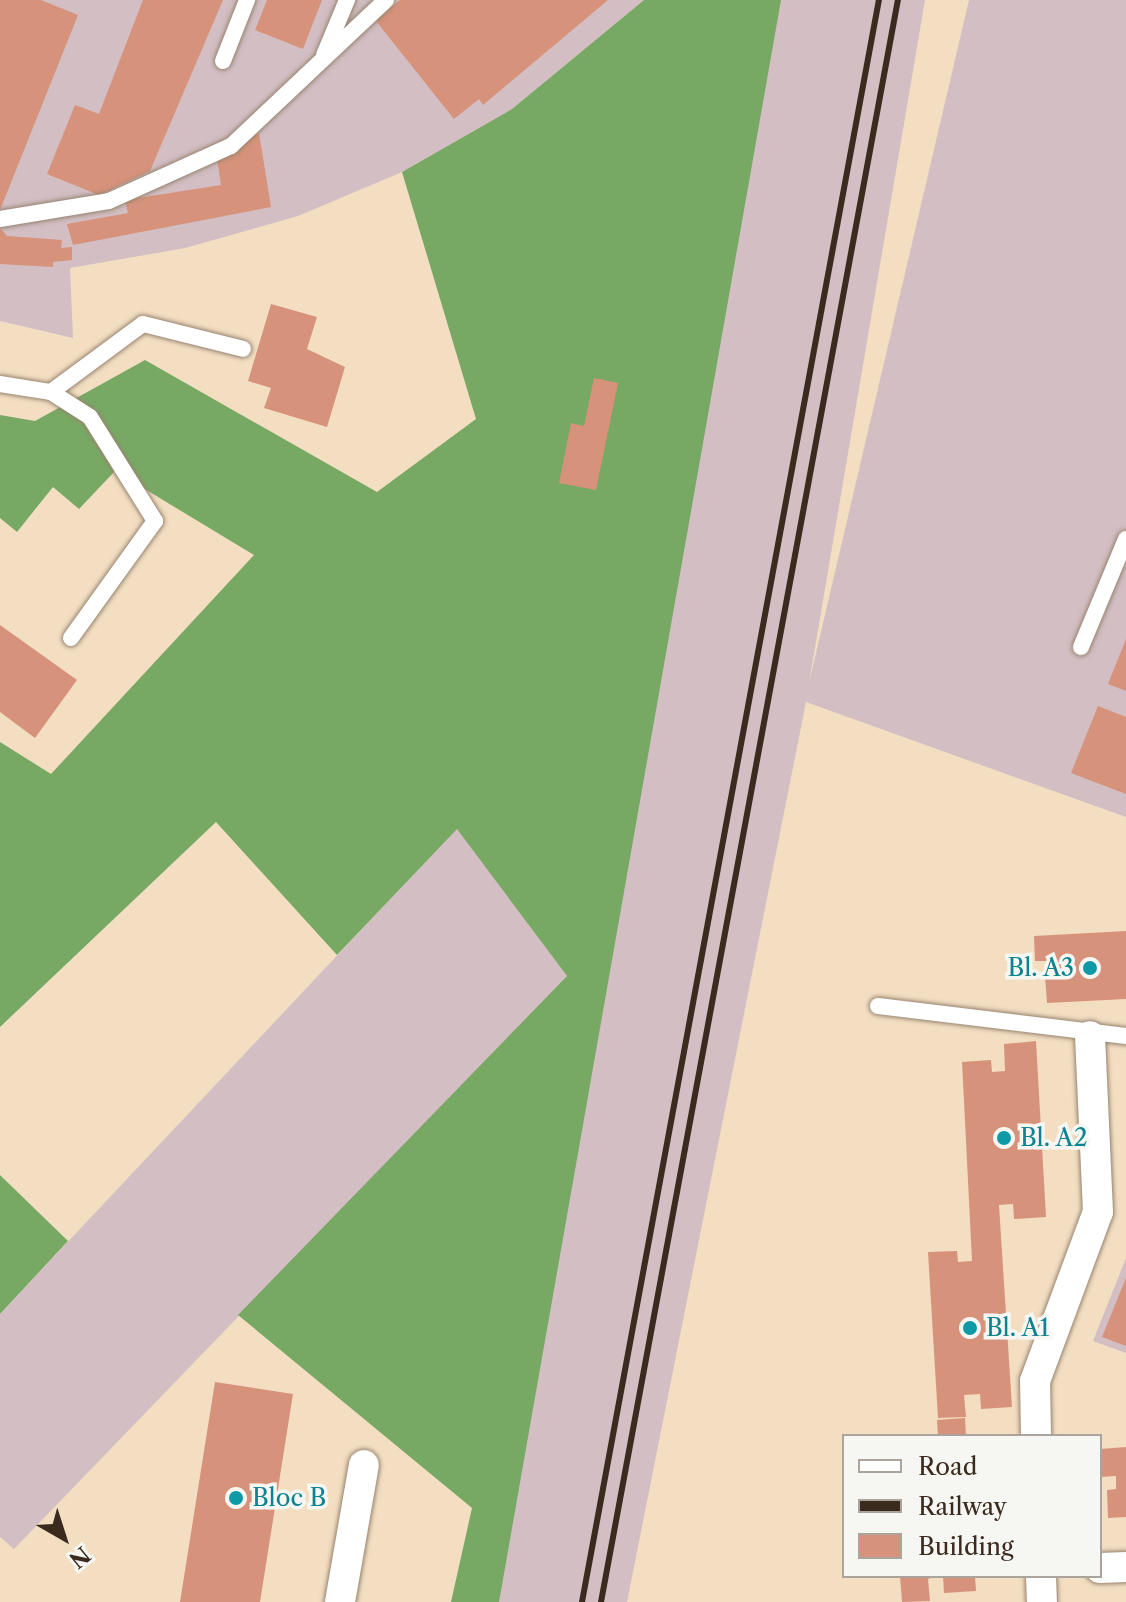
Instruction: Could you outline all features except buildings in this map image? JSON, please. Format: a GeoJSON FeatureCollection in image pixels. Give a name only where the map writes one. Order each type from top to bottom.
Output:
{"type":"FeatureCollection","features":[{"type":"Feature","properties":{"kind":"street"},"geometry":{"type":"LineString","coordinates":[[1036,1434],[1035,1381],[1098,1212],[1090,1036]]}},
{"type":"Feature","properties":{"kind":"street"},"geometry":{"type":"LineString","coordinates":[[340,1602],[364,1465]]}},
{"type":"Feature","properties":{"kind":"street"},"geometry":{"type":"LineString","coordinates":[[1102,1568],[1126,1567]]}},
{"type":"Feature","properties":{"kind":"street"},"geometry":{"type":"LineString","coordinates":[[1041,1578],[1042,1602]]}},
{"type":"Feature","properties":{"kind":"lane"},"geometry":{"type":"LineString","coordinates":[[223,61],[247,0]]}},
{"type":"Feature","properties":{"kind":"lane"},"geometry":{"type":"LineString","coordinates":[[322,60],[347,0]]}},
{"type":"Feature","properties":{"kind":"lane"},"geometry":{"type":"LineString","coordinates":[[0,219],[109,201],[231,146],[386,0]]}},
{"type":"Feature","properties":{"kind":"lane"},"geometry":{"type":"LineString","coordinates":[[51,392],[143,324],[243,349]]}},
{"type":"Feature","properties":{"kind":"lane"},"geometry":{"type":"LineString","coordinates":[[0,384],[51,392],[90,417],[155,521],[71,638]]}},
{"type":"Feature","properties":{"kind":"lane"},"geometry":{"type":"LineString","coordinates":[[1081,647],[1126,539]]}},
{"type":"Feature","properties":{"kind":"lane"},"geometry":{"type":"LineString","coordinates":[[878,1006],[1090,1036],[1126,1036]]}},
{"type":"Feature","properties":{"kind":"shaded area"},"geometry":{"type":"Polygon","coordinates":[[[0,0],[644,0],[512,109],[402,172],[298,216],[185,248],[70,268],[73,338],[0,321],[0,0]]]}},
{"type":"Feature","properties":{"kind":"shaded area"},"geometry":{"type":"Polygon","coordinates":[[[780,0],[925,0],[809,683],[969,0],[1126,0],[1126,817],[806,702],[627,1602],[498,1602],[780,0]]]}},
{"type":"Feature","properties":{"kind":"shaded area"},"geometry":{"type":"Polygon","coordinates":[[[457,828],[567,976],[14,1549],[0,1537],[0,1314],[457,828]]]}},
{"type":"Feature","properties":{"kind":"shaded area"},"geometry":{"type":"Polygon","coordinates":[[[1126,1258],[1126,1353],[1093,1341],[1126,1258]]]}},
{"type":"Feature","properties":{"kind":"green space"},"geometry":{"type":"Polygon","coordinates":[[[644,0],[781,0],[499,1602],[451,1602],[472,1508],[238,1315],[567,976],[457,829],[337,955],[216,822],[0,1027],[0,742],[51,774],[254,555],[115,471],[79,509],[53,487],[17,532],[0,518],[0,415],[35,421],[145,360],[377,492],[476,419],[402,172],[512,109],[644,0]]]}},
{"type":"Feature","properties":{"kind":"green space"},"geometry":{"type":"Polygon","coordinates":[[[0,1175],[68,1241],[0,1314],[0,1175]]]}},
{"type":"Feature","properties":{"kind":"railway"},"geometry":{"type":"LineString","coordinates":[[582,1602],[879,0]]}},
{"type":"Feature","properties":{"kind":"railway"},"geometry":{"type":"LineString","coordinates":[[601,1602],[898,0]]}},
{"type":"Feature","properties":{"kind":"place","name":"Bl. A3"},"geometry":{"type":"Point","coordinates":[1090,968]}},
{"type":"Feature","properties":{"kind":"place","name":"Bl. A2"},"geometry":{"type":"Point","coordinates":[1004,1138]}},
{"type":"Feature","properties":{"kind":"place","name":"Bl. A1"},"geometry":{"type":"Point","coordinates":[970,1328]}},
{"type":"Feature","properties":{"kind":"place","name":"Bloc B"},"geometry":{"type":"Point","coordinates":[236,1498]}}]}
